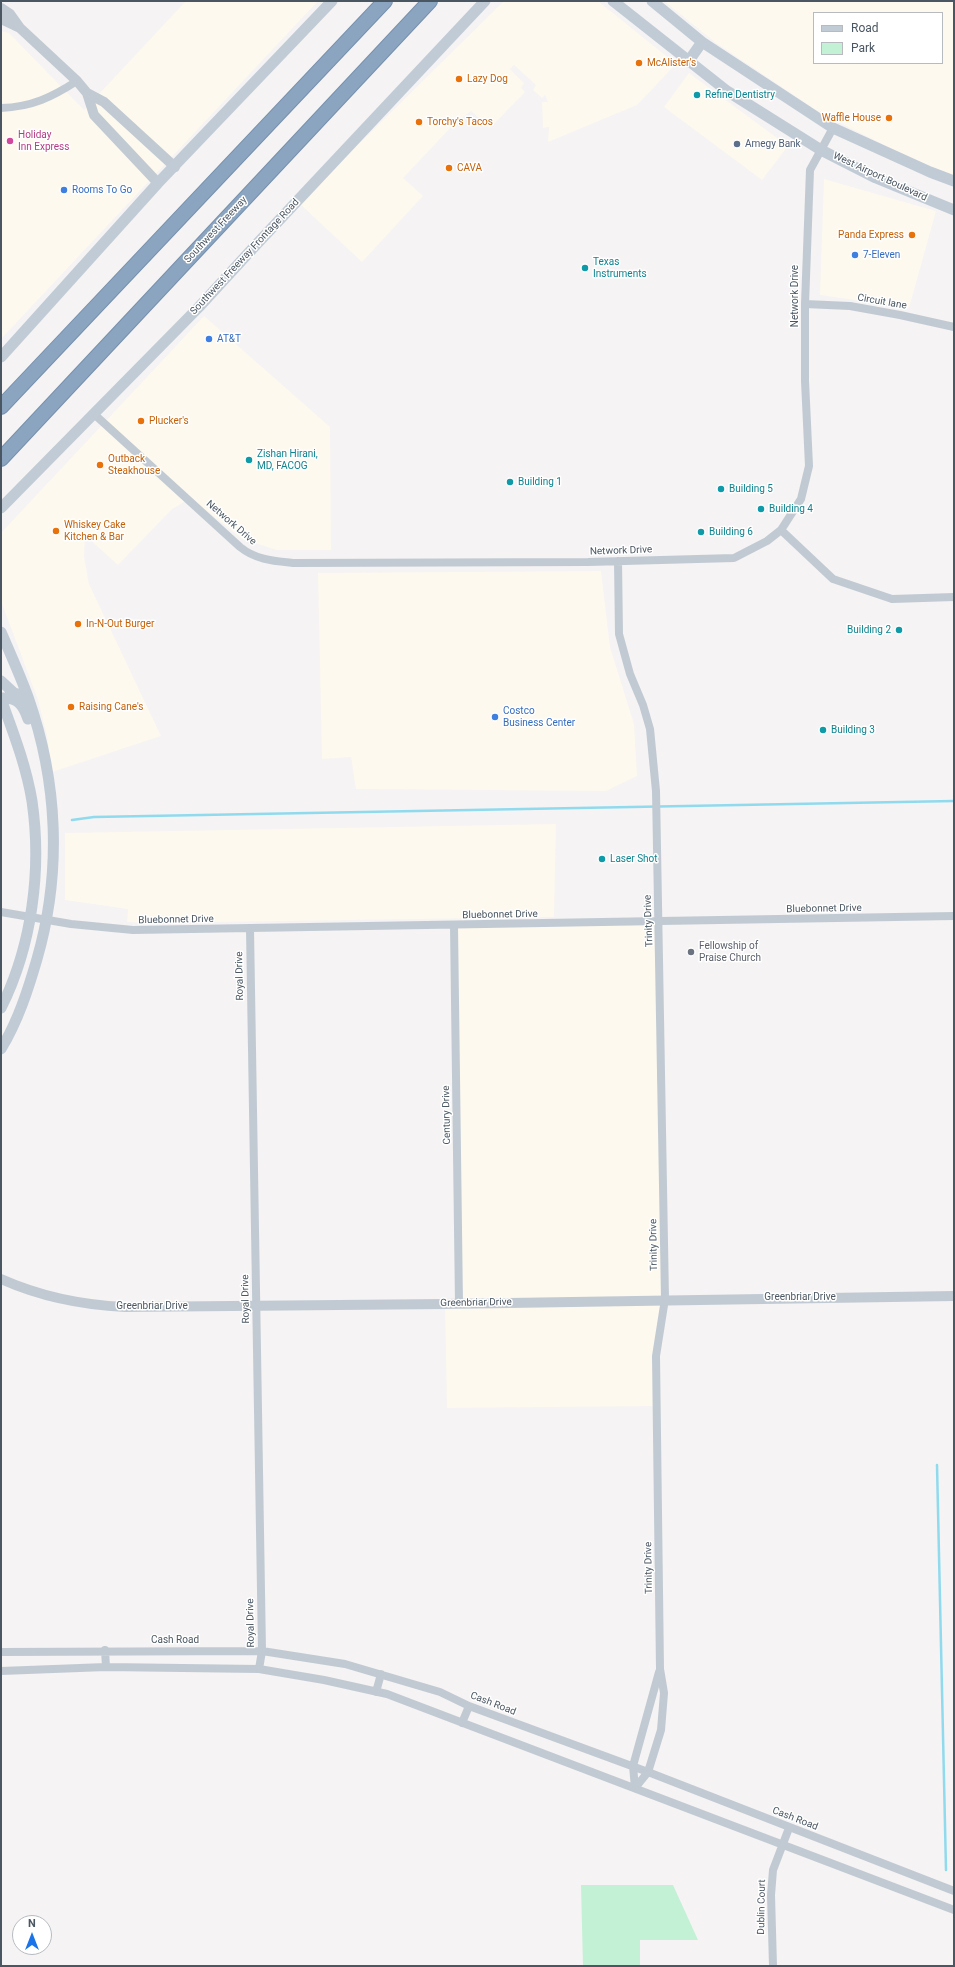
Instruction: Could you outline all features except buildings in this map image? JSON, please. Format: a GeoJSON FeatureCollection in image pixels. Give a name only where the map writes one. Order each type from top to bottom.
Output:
{"type":"FeatureCollection","features":[{"type":"Feature","properties":{"kind":"highway"},"geometry":{"type":"LineString","coordinates":[[1,407],[385,1]]}},
{"type":"Feature","properties":{"kind":"highway","name":"Southwest Freeway"},"geometry":{"type":"LineString","coordinates":[[1,459],[430,1]]}},
{"type":"Feature","properties":{"kind":"main road"},"geometry":{"type":"LineString","coordinates":[[1,357],[158,183],[175,167],[332,1]]}},
{"type":"Feature","properties":{"kind":"main road","name":"Southwest Freeway Frontage Road"},"geometry":{"type":"LineString","coordinates":[[2,507],[200,307],[254,247],[485,1]]}},
{"type":"Feature","properties":{"kind":"main road","name":"West Airport Boulevard"},"geometry":{"type":"LineString","coordinates":[[613,1],[688,62],[727,91],[821,150],[876,178],[954,210]]}},
{"type":"Feature","properties":{"kind":"main road"},"geometry":{"type":"LineString","coordinates":[[652,1],[702,42],[833,128],[930,172],[954,181]]}},
{"type":"Feature","properties":{"kind":"main road"},"geometry":{"type":"LineString","coordinates":[[688,62],[702,42]]}},
{"type":"Feature","properties":{"kind":"main road"},"geometry":{"type":"LineString","coordinates":[[1,632],[28,696],[40,735],[52,797],[54,823],[52,887],[47,920],[30,984],[1,1049]]}},
{"type":"Feature","properties":{"kind":"main road"},"geometry":{"type":"LineString","coordinates":[[1,681],[14,693],[28,696]]}},
{"type":"Feature","properties":{"kind":"main road"},"geometry":{"type":"LineString","coordinates":[[1,1008],[7,997],[21,955],[30,917],[35,882],[36,850],[32,799],[20,750],[1,698],[10,698],[22,704],[32,730],[40,735]]}},
{"type":"Feature","properties":{"kind":"main road"},"geometry":{"type":"LineString","coordinates":[[7,997],[22,1004]]}},
{"type":"Feature","properties":{"kind":"street"},"geometry":{"type":"LineString","coordinates":[[1,8],[10,14],[20,28],[77,81],[87,93],[94,115],[158,183]]}},
{"type":"Feature","properties":{"kind":"street"},"geometry":{"type":"LineString","coordinates":[[1,19],[20,28]]}},
{"type":"Feature","properties":{"kind":"street"},"geometry":{"type":"LineString","coordinates":[[1,108],[36,104],[77,81]]}},
{"type":"Feature","properties":{"kind":"street"},"geometry":{"type":"LineString","coordinates":[[87,93],[104,102],[175,167]]}},
{"type":"Feature","properties":{"kind":"street","name":"Network Drive"},"geometry":{"type":"LineString","coordinates":[[94,414],[244,550],[270,561],[306,563],[580,562],[734,558],[767,541],[781,530],[801,500],[809,466],[805,381],[805,304],[810,170],[833,128]]}},
{"type":"Feature","properties":{"kind":"street","name":"Circuit lane"},"geometry":{"type":"LineString","coordinates":[[805,304],[850,306],[954,327]]}},
{"type":"Feature","properties":{"kind":"street"},"geometry":{"type":"LineString","coordinates":[[781,530],[833,579],[892,599],[954,597]]}},
{"type":"Feature","properties":{"kind":"street","name":"Trinity Drive"},"geometry":{"type":"LineString","coordinates":[[618,561],[619,634],[630,674],[643,705],[650,729],[656,791],[665,1299],[656,1356],[660,1669],[664,1692],[664,1710],[661,1730],[648,1772],[635,1788]]}},
{"type":"Feature","properties":{"kind":"street","name":"Bluebonnet Drive"},"geometry":{"type":"LineString","coordinates":[[1,912],[96,928],[133,930],[454,926],[954,916]]}},
{"type":"Feature","properties":{"kind":"street","name":"Century Drive"},"geometry":{"type":"LineString","coordinates":[[454,926],[459,1304]]}},
{"type":"Feature","properties":{"kind":"street","name":"Royal Drive"},"geometry":{"type":"LineString","coordinates":[[250,929],[262,1650],[259,1669]]}},
{"type":"Feature","properties":{"kind":"street","name":"Greenbriar Drive"},"geometry":{"type":"LineString","coordinates":[[1,1279],[29,1290],[56,1297],[104,1306],[459,1304],[665,1299],[954,1296]]}},
{"type":"Feature","properties":{"kind":"street"},"geometry":{"type":"LineString","coordinates":[[105,1650],[106,1667]]}},
{"type":"Feature","properties":{"kind":"street","name":"Cash Road"},"geometry":{"type":"LineString","coordinates":[[1,1652],[105,1650],[262,1650],[345,1664],[440,1692],[469,1706],[633,1766],[954,1891]]}},
{"type":"Feature","properties":{"kind":"street"},"geometry":{"type":"LineString","coordinates":[[1,1671],[106,1667],[259,1669],[324,1680],[376,1692],[412,1702],[462,1723],[782,1845],[953,1907]]}},
{"type":"Feature","properties":{"kind":"street","name":"Trinity Drive"},"geometry":{"type":"LineString","coordinates":[[635,1788],[633,1766],[660,1669]]}},
{"type":"Feature","properties":{"kind":"street"},"geometry":{"type":"LineString","coordinates":[[376,1692],[381,1674]]}},
{"type":"Feature","properties":{"kind":"street"},"geometry":{"type":"LineString","coordinates":[[462,1723],[469,1706]]}},
{"type":"Feature","properties":{"kind":"street","name":"Dublin Court"},"geometry":{"type":"LineString","coordinates":[[772,1966],[773,1870],[789,1828]]}},
{"type":"Feature","properties":{"kind":"shaded area"},"geometry":{"type":"Polygon","coordinates":[[[186,1],[318,1],[1,339],[1,31],[9,33],[84,110],[186,1]]]}},
{"type":"Feature","properties":{"kind":"shaded area"},"geometry":{"type":"Polygon","coordinates":[[[504,1],[598,1],[676,64],[637,105],[548,142],[549,127],[543,128],[542,102],[548,102],[545,95],[542,98],[533,90],[536,85],[514,65],[510,69],[524,83],[521,88],[525,92],[490,128],[471,111],[454,124],[403,178],[423,196],[362,262],[299,203],[504,1]]]}},
{"type":"Feature","properties":{"kind":"shaded area"},"geometry":{"type":"Polygon","coordinates":[[[664,1],[954,1],[954,176],[920,163],[822,114],[716,43],[664,1]]]}},
{"type":"Feature","properties":{"kind":"shaded area"},"geometry":{"type":"Polygon","coordinates":[[[689,73],[788,146],[762,180],[664,107],[689,73]]]}},
{"type":"Feature","properties":{"kind":"shaded area"},"geometry":{"type":"Polygon","coordinates":[[[824,179],[936,211],[909,308],[820,295],[824,179]]]}},
{"type":"Feature","properties":{"kind":"shaded area"},"geometry":{"type":"Polygon","coordinates":[[[204,316],[330,427],[331,550],[277,550],[242,539],[191,498],[172,509],[118,565],[85,535],[84,557],[89,584],[161,736],[52,772],[47,736],[38,700],[1,601],[1,533],[204,316]]]}},
{"type":"Feature","properties":{"kind":"shaded area"},"geometry":{"type":"Polygon","coordinates":[[[601,571],[610,647],[634,724],[637,776],[606,791],[356,789],[351,757],[322,759],[318,573],[601,571]]]}},
{"type":"Feature","properties":{"kind":"shaded area"},"geometry":{"type":"Polygon","coordinates":[[[556,824],[554,917],[147,923],[127,922],[128,909],[65,900],[65,833],[556,824]]]}},
{"type":"Feature","properties":{"kind":"shaded area"},"geometry":{"type":"Polygon","coordinates":[[[659,922],[665,1299],[658,1340],[657,1406],[447,1408],[445,1304],[459,1304],[454,925],[659,922]]]}},
{"type":"Feature","properties":{"kind":"green space"},"geometry":{"type":"Polygon","coordinates":[[[581,1885],[673,1885],[698,1940],[640,1940],[640,1966],[583,1966],[581,1885]]]}},
{"type":"Feature","properties":{"kind":"waterway"},"geometry":{"type":"LineString","coordinates":[[72,820],[94,817],[954,801]]}},
{"type":"Feature","properties":{"kind":"waterway"},"geometry":{"type":"LineString","coordinates":[[937,1465],[946,1870]]}},
{"type":"Feature","properties":{"kind":"place","name":"McAlister's"},"geometry":{"type":"Point","coordinates":[639,63]}},
{"type":"Feature","properties":{"kind":"place","name":"Lazy Dog"},"geometry":{"type":"Point","coordinates":[459,79]}},
{"type":"Feature","properties":{"kind":"place","name":"Refine Dentistry"},"geometry":{"type":"Point","coordinates":[697,95]}},
{"type":"Feature","properties":{"kind":"place","name":"Waffle House"},"geometry":{"type":"Point","coordinates":[889,118]}},
{"type":"Feature","properties":{"kind":"place","name":"Torchy's Tacos"},"geometry":{"type":"Point","coordinates":[419,122]}},
{"type":"Feature","properties":{"kind":"place","name":"Holiday Inn Express"},"geometry":{"type":"Point","coordinates":[10,141]}},
{"type":"Feature","properties":{"kind":"place","name":"Amegy Bank"},"geometry":{"type":"Point","coordinates":[737,144]}},
{"type":"Feature","properties":{"kind":"place","name":"CAVA"},"geometry":{"type":"Point","coordinates":[449,168]}},
{"type":"Feature","properties":{"kind":"place","name":"Rooms To Go"},"geometry":{"type":"Point","coordinates":[64,190]}},
{"type":"Feature","properties":{"kind":"place","name":"Panda Express"},"geometry":{"type":"Point","coordinates":[912,235]}},
{"type":"Feature","properties":{"kind":"place","name":"7-Eleven"},"geometry":{"type":"Point","coordinates":[855,255]}},
{"type":"Feature","properties":{"kind":"place","name":"Texas Instruments"},"geometry":{"type":"Point","coordinates":[585,268]}},
{"type":"Feature","properties":{"kind":"place","name":"AT&T"},"geometry":{"type":"Point","coordinates":[209,339]}},
{"type":"Feature","properties":{"kind":"place","name":"Plucker's"},"geometry":{"type":"Point","coordinates":[141,421]}},
{"type":"Feature","properties":{"kind":"place","name":"Zishan Hirani, MD, FACOG"},"geometry":{"type":"Point","coordinates":[249,460]}},
{"type":"Feature","properties":{"kind":"place","name":"Outback Steakhouse"},"geometry":{"type":"Point","coordinates":[100,465]}},
{"type":"Feature","properties":{"kind":"place","name":"Building 1"},"geometry":{"type":"Point","coordinates":[510,482]}},
{"type":"Feature","properties":{"kind":"place","name":"Building 5"},"geometry":{"type":"Point","coordinates":[721,489]}},
{"type":"Feature","properties":{"kind":"place","name":"Building 4"},"geometry":{"type":"Point","coordinates":[761,509]}},
{"type":"Feature","properties":{"kind":"place","name":"Whiskey Cake Kitchen & Bar"},"geometry":{"type":"Point","coordinates":[56,531]}},
{"type":"Feature","properties":{"kind":"place","name":"Building 6"},"geometry":{"type":"Point","coordinates":[701,532]}},
{"type":"Feature","properties":{"kind":"place","name":"In-N-Out Burger"},"geometry":{"type":"Point","coordinates":[78,624]}},
{"type":"Feature","properties":{"kind":"place","name":"Building 2"},"geometry":{"type":"Point","coordinates":[899,630]}},
{"type":"Feature","properties":{"kind":"place","name":"Raising Cane's"},"geometry":{"type":"Point","coordinates":[71,707]}},
{"type":"Feature","properties":{"kind":"place","name":"Costco Business Center"},"geometry":{"type":"Point","coordinates":[495,717]}},
{"type":"Feature","properties":{"kind":"place","name":"Building 3"},"geometry":{"type":"Point","coordinates":[823,730]}},
{"type":"Feature","properties":{"kind":"place","name":"Laser Shot"},"geometry":{"type":"Point","coordinates":[602,859]}},
{"type":"Feature","properties":{"kind":"place","name":"Fellowship of Praise Church"},"geometry":{"type":"Point","coordinates":[691,952]}}]}
